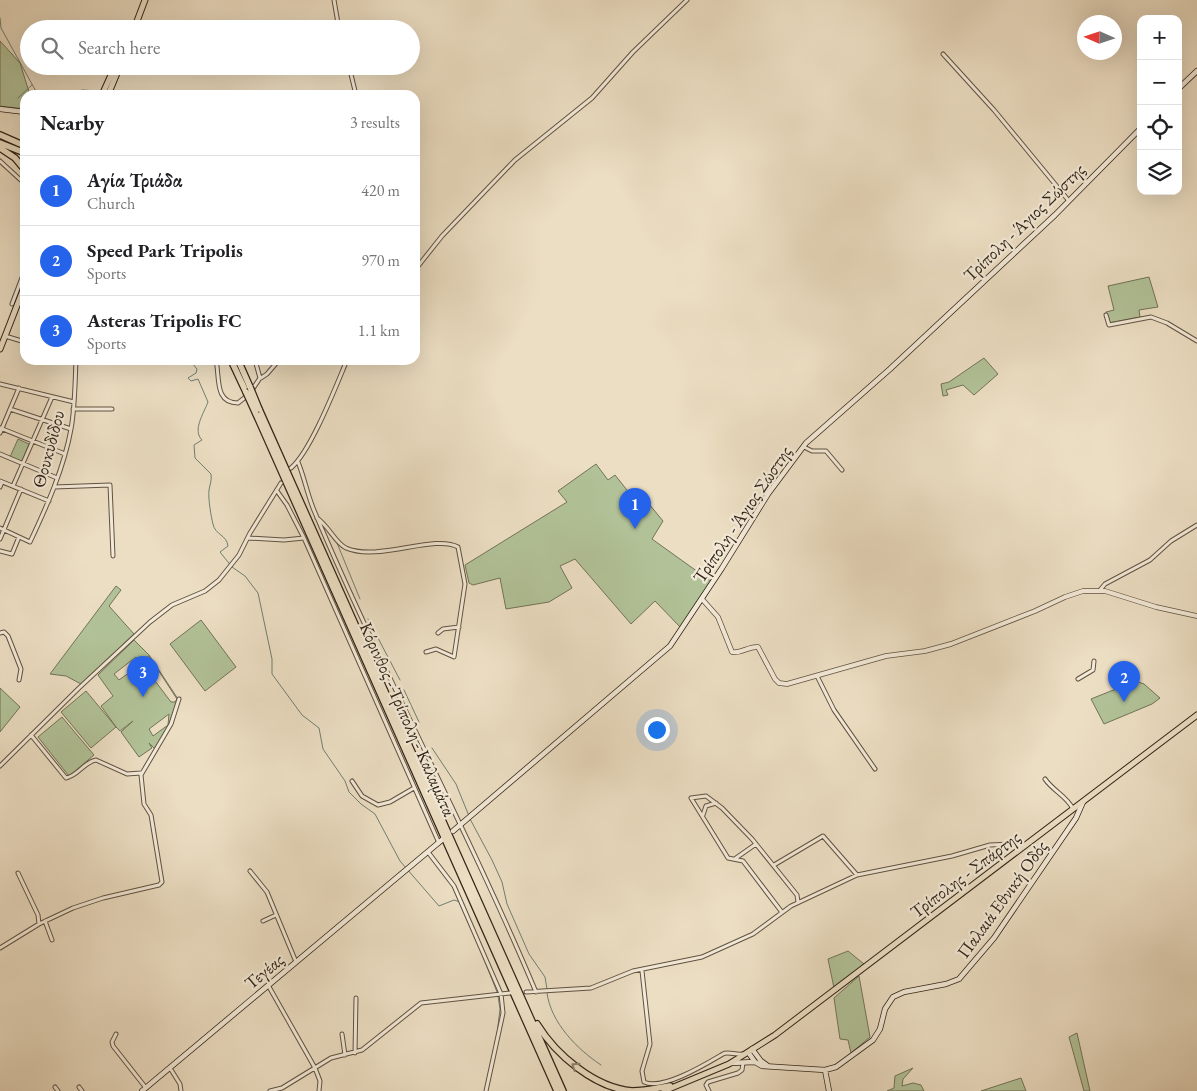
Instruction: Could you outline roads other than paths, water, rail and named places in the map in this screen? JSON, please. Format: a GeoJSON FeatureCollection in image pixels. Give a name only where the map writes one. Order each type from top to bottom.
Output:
{"type":"FeatureCollection","features":[{"type":"Feature","properties":{"kind":"highway"},"geometry":{"type":"LineString","coordinates":[[0,135],[20,143]]}},
{"type":"Feature","properties":{"kind":"highway"},"geometry":{"type":"LineString","coordinates":[[0,143],[20,151]]}},
{"type":"Feature","properties":{"kind":"highway"},"geometry":{"type":"LineString","coordinates":[[0,148],[15,158],[20,164]]}},
{"type":"Feature","properties":{"kind":"highway","name":"Κόρινθος - Τρίπολη - Καλαμάτα"},"geometry":{"type":"LineString","coordinates":[[234,365],[248,389]]}},
{"type":"Feature","properties":{"kind":"highway","name":"Κόρινθος - Τρίπολη - Καλαμάτα"},"geometry":{"type":"LineString","coordinates":[[240,365],[258,412],[557,1091]]}},
{"type":"Feature","properties":{"kind":"highway","name":"Κόρινθος - Τρίπολη - Καλαμάτα"},"geometry":{"type":"LineString","coordinates":[[258,412],[563,1091]]}},
{"type":"Feature","properties":{"kind":"highway"},"geometry":{"type":"LineString","coordinates":[[528,1010],[552,1045],[568,1062],[586,1074],[626,1090],[646,1090],[670,1086]]}},
{"type":"Feature","properties":{"kind":"main road"},"geometry":{"type":"LineString","coordinates":[[137,20],[145,0]]}},
{"type":"Feature","properties":{"kind":"main road"},"geometry":{"type":"LineString","coordinates":[[1182,85],[1197,71]]}},
{"type":"Feature","properties":{"kind":"main road"},"geometry":{"type":"LineString","coordinates":[[104,90],[111,75]]}},
{"type":"Feature","properties":{"kind":"main road"},"geometry":{"type":"LineString","coordinates":[[110,90],[116,75]]}},
{"type":"Feature","properties":{"kind":"main road"},"geometry":{"type":"LineString","coordinates":[[0,109],[20,111]]}},
{"type":"Feature","properties":{"kind":"main road","name":"Τρίπολη - Άγιος Σώστης"},"geometry":{"type":"LineString","coordinates":[[453,831],[671,644],[702,599],[768,494],[804,446],[1069,201],[1137,132]]}},
{"type":"Feature","properties":{"kind":"main road"},"geometry":{"type":"LineString","coordinates":[[0,350],[20,298]]}},
{"type":"Feature","properties":{"kind":"main road","name":"Τρίπολης - Σπάρτης"},"geometry":{"type":"LineString","coordinates":[[664,1091],[729,1062],[775,1036],[1197,715]]}},
{"type":"Feature","properties":{"kind":"main road","name":"Παλαιά Εθνική Οδός"},"geometry":{"type":"LineString","coordinates":[[755,1062],[762,1066],[825,1070],[840,1065],[873,1040],[880,1029],[885,1009],[893,997],[904,992],[950,983],[963,976],[1015,909],[1076,818],[1083,802]]}},
{"type":"Feature","properties":{"kind":"main road"},"geometry":{"type":"LineString","coordinates":[[428,852],[441,841]]}},
{"type":"Feature","properties":{"kind":"main road","name":"Τεγέας"},"geometry":{"type":"LineString","coordinates":[[144,1090],[428,852]]}},
{"type":"Feature","properties":{"kind":"main road"},"geometry":{"type":"LineString","coordinates":[[747,1052],[769,1066]]}},
{"type":"Feature","properties":{"kind":"main road"},"geometry":{"type":"LineString","coordinates":[[747,1052],[755,1062]]}},
{"type":"Feature","properties":{"kind":"main road"},"geometry":{"type":"LineString","coordinates":[[755,1062],[756,1056]]}},
{"type":"Feature","properties":{"kind":"main road"},"geometry":{"type":"LineString","coordinates":[[729,1062],[755,1062]]}},
{"type":"Feature","properties":{"kind":"main road","name":"Τρίπολης - Σπάρτης"},"geometry":{"type":"LineString","coordinates":[[654,1091],[729,1062]]}},
{"type":"Feature","properties":{"kind":"main road"},"geometry":{"type":"LineString","coordinates":[[825,1070],[829,1091]]}},
{"type":"Feature","properties":{"kind":"street"},"geometry":{"type":"LineString","coordinates":[[334,0],[337,20]]}},
{"type":"Feature","properties":{"kind":"street"},"geometry":{"type":"LineString","coordinates":[[420,264],[442,236],[515,160],[592,98],[633,52],[687,0]]}},
{"type":"Feature","properties":{"kind":"street"},"geometry":{"type":"LineString","coordinates":[[944,54],[994,110],[1069,201]]}},
{"type":"Feature","properties":{"kind":"street"},"geometry":{"type":"LineString","coordinates":[[351,75],[355,90]]}},
{"type":"Feature","properties":{"kind":"street"},"geometry":{"type":"LineString","coordinates":[[0,161],[20,179]]}},
{"type":"Feature","properties":{"kind":"street"},"geometry":{"type":"LineString","coordinates":[[12,304],[20,283]]}},
{"type":"Feature","properties":{"kind":"street"},"geometry":{"type":"LineString","coordinates":[[1106,315],[1107,324],[1111,325],[1146,316],[1155,318],[1197,341]]}},
{"type":"Feature","properties":{"kind":"street"},"geometry":{"type":"LineString","coordinates":[[5,336],[20,340]]}},
{"type":"Feature","properties":{"kind":"street","name":"Θουκυδίδου"},"geometry":{"type":"LineString","coordinates":[[19,537],[30,542],[54,487],[65,454],[71,429],[76,365]]}},
{"type":"Feature","properties":{"kind":"street"},"geometry":{"type":"LineString","coordinates":[[217,365],[220,392],[227,402],[234,404],[241,402],[260,378],[267,374],[275,365]]}},
{"type":"Feature","properties":{"kind":"street"},"geometry":{"type":"LineString","coordinates":[[256,365],[260,378]]}},
{"type":"Feature","properties":{"kind":"street"},"geometry":{"type":"LineString","coordinates":[[291,468],[298,462],[345,365]]}},
{"type":"Feature","properties":{"kind":"street"},"geometry":{"type":"LineString","coordinates":[[0,384],[74,402]]}},
{"type":"Feature","properties":{"kind":"street"},"geometry":{"type":"LineString","coordinates":[[19,388],[1,430],[65,454]]}},
{"type":"Feature","properties":{"kind":"street"},"geometry":{"type":"LineString","coordinates":[[13,486],[52,397]]}},
{"type":"Feature","properties":{"kind":"street"},"geometry":{"type":"LineString","coordinates":[[73,408],[112,409]]}},
{"type":"Feature","properties":{"kind":"street"},"geometry":{"type":"LineString","coordinates":[[10,409],[71,429]]}},
{"type":"Feature","properties":{"kind":"street"},"geometry":{"type":"LineString","coordinates":[[804,446],[812,451],[826,451],[842,470]]}},
{"type":"Feature","properties":{"kind":"street"},"geometry":{"type":"LineString","coordinates":[[0,454],[56,478]]}},
{"type":"Feature","properties":{"kind":"street"},"geometry":{"type":"LineString","coordinates":[[298,462],[317,517],[368,633],[461,824],[536,992]]}},
{"type":"Feature","properties":{"kind":"street"},"geometry":{"type":"LineString","coordinates":[[0,486],[1,481],[48,501]]}},
{"type":"Feature","properties":{"kind":"street"},"geometry":{"type":"LineString","coordinates":[[0,766],[79,688],[157,616],[178,602],[212,586],[232,566],[281,483]]}},
{"type":"Feature","properties":{"kind":"street"},"geometry":{"type":"LineString","coordinates":[[54,487],[110,485],[113,556]]}},
{"type":"Feature","properties":{"kind":"street"},"geometry":{"type":"LineString","coordinates":[[0,539],[2,529],[20,489]]}},
{"type":"Feature","properties":{"kind":"street"},"geometry":{"type":"LineString","coordinates":[[276,491],[287,505],[304,538],[414,788],[441,841]]}},
{"type":"Feature","properties":{"kind":"street"},"geometry":{"type":"LineString","coordinates":[[317,517],[343,547],[350,550],[380,552],[435,545],[456,546],[459,550],[464,584],[454,657],[436,649],[426,652]]}},
{"type":"Feature","properties":{"kind":"street"},"geometry":{"type":"LineString","coordinates":[[1100,590],[1104,584],[1150,560],[1171,541],[1197,526]]}},
{"type":"Feature","properties":{"kind":"street"},"geometry":{"type":"LineString","coordinates":[[0,551],[12,554],[19,537],[2,529]]}},
{"type":"Feature","properties":{"kind":"street"},"geometry":{"type":"LineString","coordinates":[[247,538],[284,540],[304,538]]}},
{"type":"Feature","properties":{"kind":"street"},"geometry":{"type":"LineString","coordinates":[[702,599],[718,618],[732,652],[738,653],[752,647],[758,647],[775,679],[783,684],[886,656],[925,651],[951,644],[1034,611],[1065,596],[1100,590],[1156,607],[1197,616]]}},
{"type":"Feature","properties":{"kind":"street"},"geometry":{"type":"LineString","coordinates":[[438,633],[442,629],[459,627]]}},
{"type":"Feature","properties":{"kind":"street"},"geometry":{"type":"LineString","coordinates":[[0,633],[6,632],[8,636],[20,669],[19,680]]}},
{"type":"Feature","properties":{"kind":"street"},"geometry":{"type":"LineString","coordinates":[[1078,679],[1093,670],[1094,661]]}},
{"type":"Feature","properties":{"kind":"street"},"geometry":{"type":"LineString","coordinates":[[816,676],[834,710],[875,769]]}},
{"type":"Feature","properties":{"kind":"street"},"geometry":{"type":"LineString","coordinates":[[0,948],[39,924],[85,904],[151,887],[162,882],[151,815],[144,804],[141,773],[171,724],[179,699]]}},
{"type":"Feature","properties":{"kind":"street"},"geometry":{"type":"LineString","coordinates":[[1188,722],[1197,721]]}},
{"type":"Feature","properties":{"kind":"street"},"geometry":{"type":"LineString","coordinates":[[31,734],[66,778],[71,777],[90,761],[96,760],[127,774],[141,773]]}},
{"type":"Feature","properties":{"kind":"street"},"geometry":{"type":"LineString","coordinates":[[1045,779],[1051,787],[1068,800],[1073,810]]}},
{"type":"Feature","properties":{"kind":"street"},"geometry":{"type":"LineString","coordinates":[[352,781],[362,796],[378,805],[390,802],[414,788]]}},
{"type":"Feature","properties":{"kind":"street"},"geometry":{"type":"LineString","coordinates":[[781,911],[747,865],[741,860],[728,858],[691,798],[706,796],[716,803],[774,865],[797,895],[798,902]]}},
{"type":"Feature","properties":{"kind":"street"},"geometry":{"type":"LineString","coordinates":[[703,816],[706,806],[716,803]]}},
{"type":"Feature","properties":{"kind":"street"},"geometry":{"type":"LineString","coordinates":[[774,865],[823,836],[857,875]]}},
{"type":"Feature","properties":{"kind":"street"},"geometry":{"type":"LineString","coordinates":[[736,859],[756,844]]}},
{"type":"Feature","properties":{"kind":"street"},"geometry":{"type":"LineString","coordinates":[[526,992],[594,988],[634,971],[642,971],[708,955],[753,934],[781,911],[857,875],[952,856],[990,845],[1011,844],[1023,847]]}},
{"type":"Feature","properties":{"kind":"street"},"geometry":{"type":"LineString","coordinates":[[428,852],[454,886],[500,994],[504,1014],[486,1091]]}},
{"type":"Feature","properties":{"kind":"street"},"geometry":{"type":"LineString","coordinates":[[250,871],[264,888],[296,962]]}},
{"type":"Feature","properties":{"kind":"street"},"geometry":{"type":"LineString","coordinates":[[18,872],[39,924]]}},
{"type":"Feature","properties":{"kind":"street"},"geometry":{"type":"LineString","coordinates":[[263,920],[276,915]]}},
{"type":"Feature","properties":{"kind":"street"},"geometry":{"type":"LineString","coordinates":[[45,921],[52,940]]}},
{"type":"Feature","properties":{"kind":"street"},"geometry":{"type":"LineString","coordinates":[[642,971],[650,1044],[642,1071],[644,1082],[651,1085],[667,1082],[712,1062],[724,1053],[747,1052]]}},
{"type":"Feature","properties":{"kind":"street"},"geometry":{"type":"LineString","coordinates":[[268,986],[315,1068],[320,1081],[320,1091]]}},
{"type":"Feature","properties":{"kind":"street"},"geometry":{"type":"LineString","coordinates":[[270,1091],[282,1088],[331,1058],[362,1050],[421,1003],[510,993]]}},
{"type":"Feature","properties":{"kind":"street"},"geometry":{"type":"LineString","coordinates":[[355,1053],[356,998]]}},
{"type":"Feature","properties":{"kind":"street"},"geometry":{"type":"LineString","coordinates":[[116,1034],[112,1042],[113,1046],[144,1090]]}},
{"type":"Feature","properties":{"kind":"street"},"geometry":{"type":"LineString","coordinates":[[342,1034],[345,1055]]}},
{"type":"Feature","properties":{"kind":"street"},"geometry":{"type":"LineString","coordinates":[[729,1054],[729,1062]]}},
{"type":"Feature","properties":{"kind":"street"},"geometry":{"type":"LineString","coordinates":[[709,1091],[706,1085],[708,1082],[738,1073],[742,1070],[742,1063]]}},
{"type":"Feature","properties":{"kind":"street"},"geometry":{"type":"LineString","coordinates":[[170,1068],[180,1084],[181,1091]]}},
{"type":"Feature","properties":{"kind":"street"},"geometry":{"type":"LineString","coordinates":[[55,1087],[58,1091]]}},
{"type":"Feature","properties":{"kind":"waterway"},"geometry":{"type":"LineString","coordinates":[[0,18],[1,28],[20,62]]}},
{"type":"Feature","properties":{"kind":"waterway"},"geometry":{"type":"LineString","coordinates":[[27,75],[35,90]]}},
{"type":"Feature","properties":{"kind":"waterway"},"geometry":{"type":"LineString","coordinates":[[27,90],[32,85]]}},
{"type":"Feature","properties":{"kind":"waterway"},"geometry":{"type":"LineString","coordinates":[[194,365],[197,369],[196,373],[188,378],[191,381],[198,379],[208,402],[198,426],[199,436],[202,440],[194,445],[195,458],[211,474],[209,498],[213,524],[216,531],[226,539],[228,546],[220,552],[232,567],[245,576],[258,593],[272,659],[272,674],[302,715],[319,728],[323,749],[345,781],[349,792],[375,814],[400,861],[439,906],[454,900],[460,902]]}},
{"type":"Feature","properties":{"kind":"waterway"},"geometry":{"type":"LineString","coordinates":[[337,543],[360,599]]}},
{"type":"Feature","properties":{"kind":"waterway"},"geometry":{"type":"LineString","coordinates":[[368,619],[400,680]]}},
{"type":"Feature","properties":{"kind":"waterway"},"geometry":{"type":"LineString","coordinates":[[404,690],[419,722]]}},
{"type":"Feature","properties":{"kind":"waterway"},"geometry":{"type":"LineString","coordinates":[[432,748],[456,784],[469,816]]}},
{"type":"Feature","properties":{"kind":"waterway"},"geometry":{"type":"LineString","coordinates":[[470,819],[502,882],[507,904],[529,954],[545,977],[547,989]]}},
{"type":"Feature","properties":{"kind":"waterway"},"geometry":{"type":"LineString","coordinates":[[482,954],[497,992]]}},
{"type":"Feature","properties":{"kind":"waterway"},"geometry":{"type":"LineString","coordinates":[[547,993],[554,1015],[566,1034],[601,1065]]}},
{"type":"Feature","properties":{"kind":"waterway"},"geometry":{"type":"LineString","coordinates":[[497,1034],[500,1009],[498,996]]}},
{"type":"Feature","properties":{"kind":"place","name":"Αγία Τριάδα"},"geometry":{"type":"Point","coordinates":[635,529]}},
{"type":"Feature","properties":{"kind":"place","name":"Asteras Tripolis FC"},"geometry":{"type":"Point","coordinates":[143,697]}},
{"type":"Feature","properties":{"kind":"place","name":"Speed Park Tripolis"},"geometry":{"type":"Point","coordinates":[1124,702]}}]}
